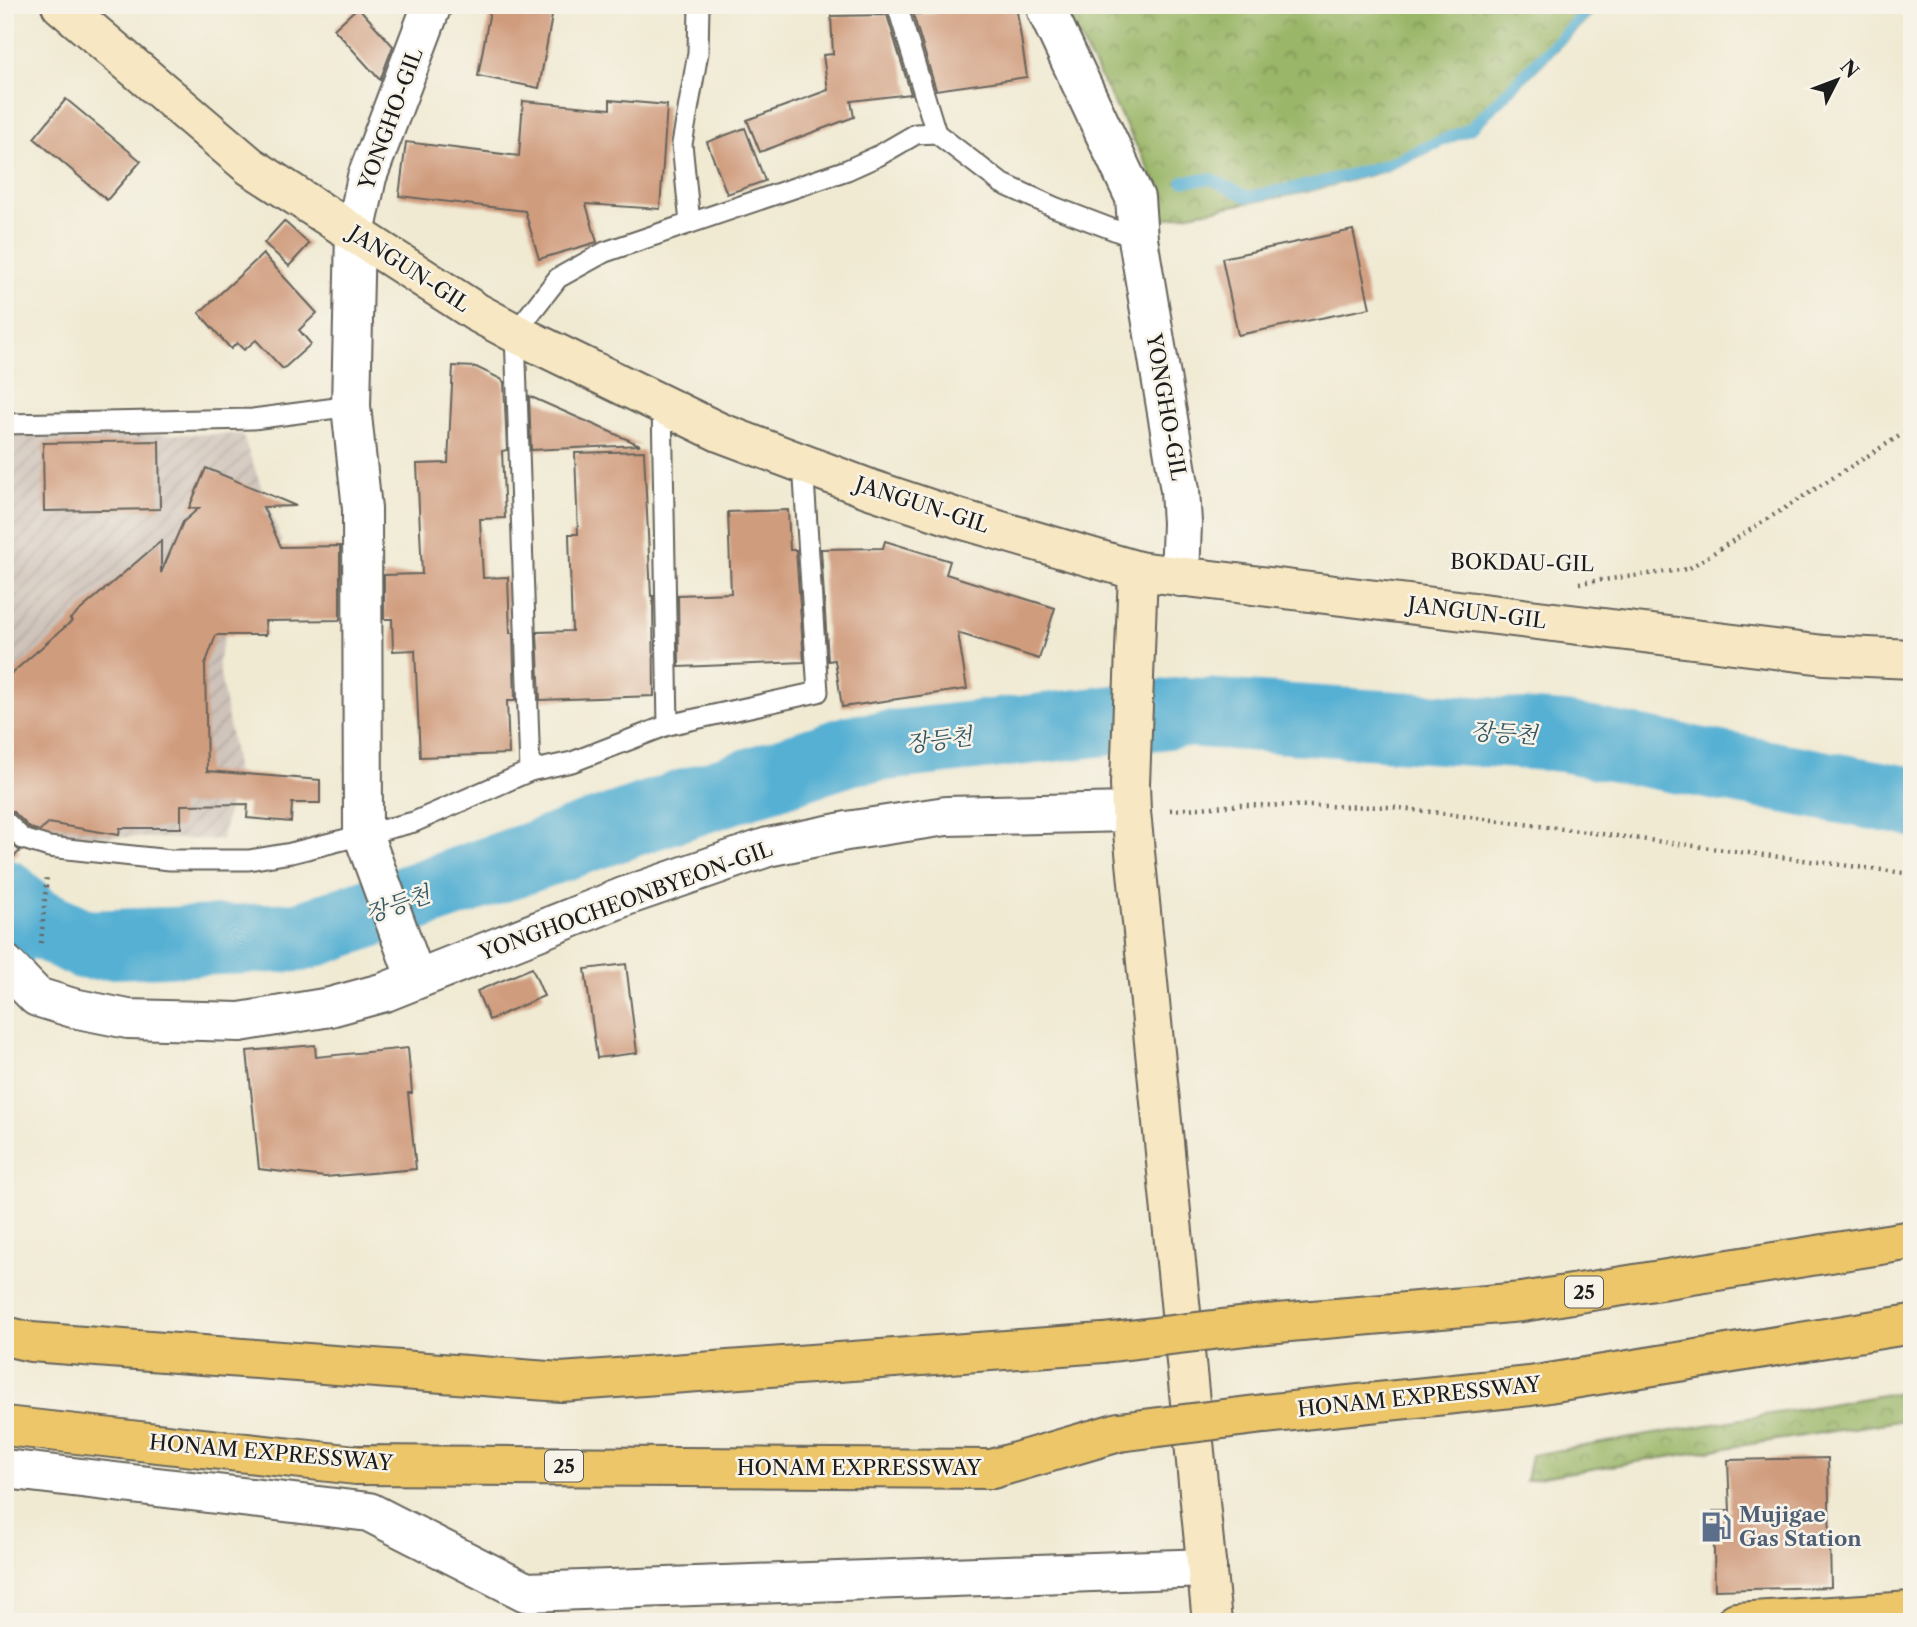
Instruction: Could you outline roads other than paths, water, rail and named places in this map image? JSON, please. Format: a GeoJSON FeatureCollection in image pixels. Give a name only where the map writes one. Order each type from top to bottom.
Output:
{"type":"FeatureCollection","features":[{"type":"Feature","properties":{"kind":"main road","name":"25"},"geometry":{"type":"LineString","coordinates":[[14,1335],[561,1382],[1103,1343],[1255,1325],[1522,1302],[1912,1240]]}},
{"type":"Feature","properties":{"kind":"main road","name":"HONAM EXPRESSWAY"},"geometry":{"type":"LineString","coordinates":[[5,1426],[356,1465],[992,1469],[1119,1432],[1530,1386],[1912,1324]]}},
{"type":"Feature","properties":{"kind":"main road"},"geometry":{"type":"LineString","coordinates":[[1736,1622],[1912,1611]]}},
{"type":"Feature","properties":{"kind":"street","name":"JANGUN-GIL"},"geometry":{"type":"LineString","coordinates":[[61,5],[250,166],[476,312],[515,334],[719,432],[1138,586],[1180,577],[1824,655],[1912,659]]}},
{"type":"Feature","properties":{"kind":"street","name":"YONGHO-GIL"},"geometry":{"type":"LineString","coordinates":[[355,234],[367,177],[432,5]]}},
{"type":"Feature","properties":{"kind":"street","name":"YONGHO-GIL"},"geometry":{"type":"LineString","coordinates":[[1046,5],[1046,11],[1135,198],[1138,239],[1180,491],[1180,577]]}},
{"type":"Feature","properties":{"kind":"street"},"geometry":{"type":"LineString","coordinates":[[355,234],[351,406],[362,509],[368,848],[413,970]]}},
{"type":"Feature","properties":{"kind":"street"},"geometry":{"type":"LineString","coordinates":[[1138,586],[1130,798],[1212,1622]]}},
{"type":"Feature","properties":{"kind":"street","name":"YONGHOCHEONBYEON-GIL"},"geometry":{"type":"LineString","coordinates":[[5,964],[37,997],[73,1008],[128,1019],[240,1022],[330,1007],[385,992],[413,970],[768,847],[847,831],[946,816],[1130,798]]}},
{"type":"Feature","properties":{"kind":"street"},"geometry":{"type":"LineString","coordinates":[[5,1469],[369,1512],[526,1592],[1207,1568]]}},
{"type":"Feature","properties":{"kind":"lane"},"geometry":{"type":"LineString","coordinates":[[690,223],[682,144],[698,53],[699,5]]}},
{"type":"Feature","properties":{"kind":"lane"},"geometry":{"type":"LineString","coordinates":[[897,5],[936,133],[1001,183],[1054,207],[1138,239]]}},
{"type":"Feature","properties":{"kind":"lane"},"geometry":{"type":"LineString","coordinates":[[530,771],[515,334],[558,278],[605,252],[847,170],[916,134],[936,133]]}},
{"type":"Feature","properties":{"kind":"lane"},"geometry":{"type":"LineString","coordinates":[[662,404],[668,726]]}},
{"type":"Feature","properties":{"kind":"lane"},"geometry":{"type":"LineString","coordinates":[[5,424],[253,419],[351,406]]}},
{"type":"Feature","properties":{"kind":"lane"},"geometry":{"type":"LineString","coordinates":[[5,821],[23,839],[49,846],[170,860],[249,860],[291,853],[368,848],[414,822],[530,771],[572,762],[668,726],[818,692],[803,464]]}},
{"type":"Feature","properties":{"kind":"waterway"},"geometry":{"type":"LineString","coordinates":[[1183,181],[1211,179],[1248,197],[1383,166],[1471,128],[1593,5]]}},
{"type":"Feature","properties":{"kind":"waterway","name":"장등천"},"geometry":{"type":"LineString","coordinates":[[5,894],[33,920],[86,945],[300,937],[646,817],[851,750],[1185,712],[1563,737],[1912,802]]}},
{"type":"Feature","properties":{"kind":"waterway"},"geometry":{"type":"LineString","coordinates":[[26,961],[33,920]]}},
{"type":"Feature","properties":{"kind":"place","name":"Mujigae Gas Station"},"geometry":{"type":"Point","coordinates":[1716,1527]}}]}
